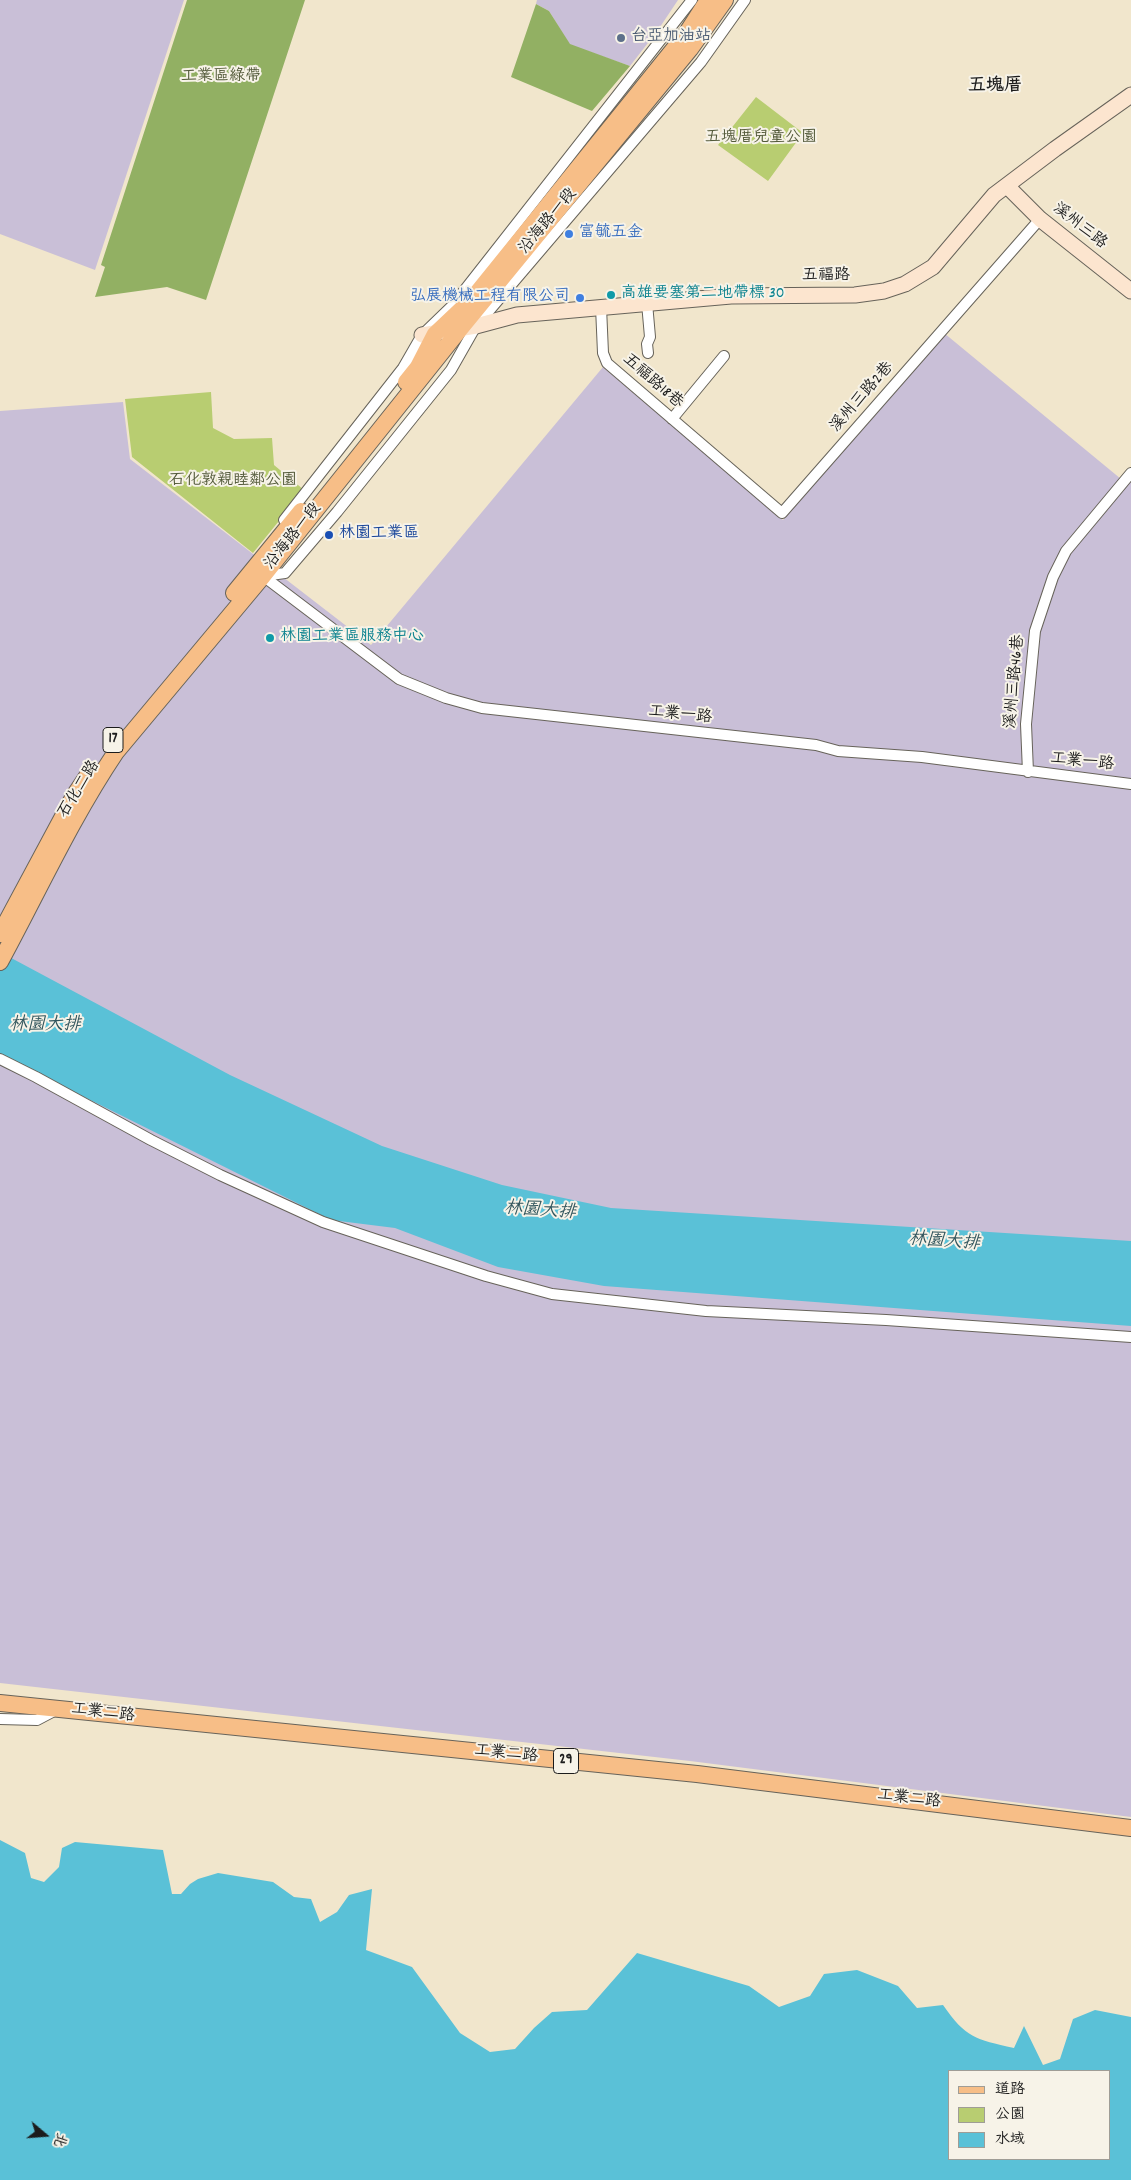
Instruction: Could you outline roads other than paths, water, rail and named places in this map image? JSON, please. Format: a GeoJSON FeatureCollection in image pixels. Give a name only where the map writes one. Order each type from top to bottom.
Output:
{"type":"FeatureCollection","features":[{"type":"Feature","properties":{"kind":"main road","name":"沿海路一段"},"geometry":{"type":"LineString","coordinates":[[258,573],[418,367],[428,334],[472,299],[686,34],[708,0]]}},
{"type":"Feature","properties":{"kind":"main road","name":"沿海路一段"},"geometry":{"type":"LineString","coordinates":[[258,573],[469,327],[690,50],[725,0]]}},
{"type":"Feature","properties":{"kind":"main road","name":"石化二路"},"geometry":{"type":"LineString","coordinates":[[5,933],[52,861],[95,783],[258,573]]}},
{"type":"Feature","properties":{"kind":"main road","name":"17"},"geometry":{"type":"LineString","coordinates":[[0,962],[5,933]]}},
{"type":"Feature","properties":{"kind":"main road","name":"工業二路"},"geometry":{"type":"LineString","coordinates":[[0,1704],[697,1774],[1131,1828]]}},
{"type":"Feature","properties":{"kind":"street","name":"沿海路一段"},"geometry":{"type":"LineString","coordinates":[[428,334],[692,0]]}},
{"type":"Feature","properties":{"kind":"street","name":"沿海路一段"},"geometry":{"type":"LineString","coordinates":[[469,327],[701,62],[745,0]]}},
{"type":"Feature","properties":{"kind":"street","name":"五福路"},"geometry":{"type":"LineString","coordinates":[[428,334],[469,327],[517,315],[602,306],[731,296],[855,295],[884,291],[905,284],[933,267],[994,195],[1008,187],[1055,148],[1131,95]]}},
{"type":"Feature","properties":{"kind":"street","name":"溪州三路"},"geometry":{"type":"LineString","coordinates":[[1008,187],[1040,219],[1131,291]]}},
{"type":"Feature","properties":{"kind":"street","name":"溪州三路2巷"},"geometry":{"type":"LineString","coordinates":[[697,440],[782,513],[1040,219]]}},
{"type":"Feature","properties":{"kind":"street"},"geometry":{"type":"LineString","coordinates":[[647,303],[650,338],[647,344],[648,353]]}},
{"type":"Feature","properties":{"kind":"street","name":"五福路18巷"},"geometry":{"type":"LineString","coordinates":[[602,306],[603,353],[607,363],[697,440]]}},
{"type":"Feature","properties":{"kind":"street"},"geometry":{"type":"LineString","coordinates":[[672,420],[724,356]]}},
{"type":"Feature","properties":{"kind":"street","name":"溪州三路46巷"},"geometry":{"type":"LineString","coordinates":[[1028,772],[1026,724],[1035,631],[1047,595],[1066,551],[1131,473]]}},
{"type":"Feature","properties":{"kind":"street","name":"工業一路"},"geometry":{"type":"LineString","coordinates":[[258,573],[400,679],[446,698],[482,708],[816,746],[838,751],[922,757],[1131,784]]}},
{"type":"Feature","properties":{"kind":"street"},"geometry":{"type":"LineString","coordinates":[[0,1059],[220,1175],[323,1222],[486,1276],[552,1294],[706,1311],[877,1319],[1131,1337]]}},
{"type":"Feature","properties":{"kind":"street"},"geometry":{"type":"LineString","coordinates":[[0,1719],[36,1720],[58,1709]]}},
{"type":"Feature","properties":{"kind":"water","name":"林園大排"},"geometry":{"type":"Polygon","coordinates":[[[0,952],[230,1075],[382,1146],[502,1185],[611,1208],[1131,1241],[1131,1326],[604,1286],[498,1267],[395,1228],[331,1220],[0,1055],[0,952]]]}},
{"type":"Feature","properties":{"kind":"water"},"geometry":{"type":"Polygon","coordinates":[[[0,1840],[25,1853],[31,1878],[44,1882],[59,1867],[62,1848],[75,1842],[163,1850],[172,1894],[181,1894],[190,1884],[198,1879],[218,1873],[273,1882],[294,1897],[311,1899],[320,1922],[337,1912],[349,1895],[372,1889],[366,1950],[412,1967],[460,2033],[490,2052],[515,2049],[552,2012],[587,2010],[637,1953],[749,1986],[779,2007],[810,1996],[824,1974],[857,1970],[898,1986],[917,2008],[943,2005],[965,2031],[980,2039],[1014,2048],[1024,2026],[1043,2065],[1060,2059],[1073,2019],[1095,2010],[1131,2017],[1131,2180],[0,2180],[0,1840]]]}},
{"type":"Feature","properties":{"kind":"place","name":"台亞加油站"},"geometry":{"type":"Point","coordinates":[621,38]}},
{"type":"Feature","properties":{"kind":"place","name":"富毓五金"},"geometry":{"type":"Point","coordinates":[569,234]}},
{"type":"Feature","properties":{"kind":"place","name":"高雄要塞第二地帶標 30"},"geometry":{"type":"Point","coordinates":[611,295]}},
{"type":"Feature","properties":{"kind":"place","name":"弘展機械工程有限公司"},"geometry":{"type":"Point","coordinates":[580,298]}},
{"type":"Feature","properties":{"kind":"place","name":"林園工業區"},"geometry":{"type":"Point","coordinates":[329,535]}},
{"type":"Feature","properties":{"kind":"place","name":"林園工業區服務中心"},"geometry":{"type":"Point","coordinates":[270,638]}},
{"type":"Feature","properties":{"kind":"district","name":"五塊厝"},"geometry":{"type":"Point","coordinates":[995,88]}},
{"type":"Feature","properties":{"kind":"park label","name":"工業區綠帶"},"geometry":{"type":"Point","coordinates":[221,78]}},
{"type":"Feature","properties":{"kind":"park label","name":"五塊厝兒童公園"},"geometry":{"type":"Point","coordinates":[761,139]}},
{"type":"Feature","properties":{"kind":"park label","name":"石化敦親睦鄰公園"},"geometry":{"type":"Point","coordinates":[233,482]}}]}
